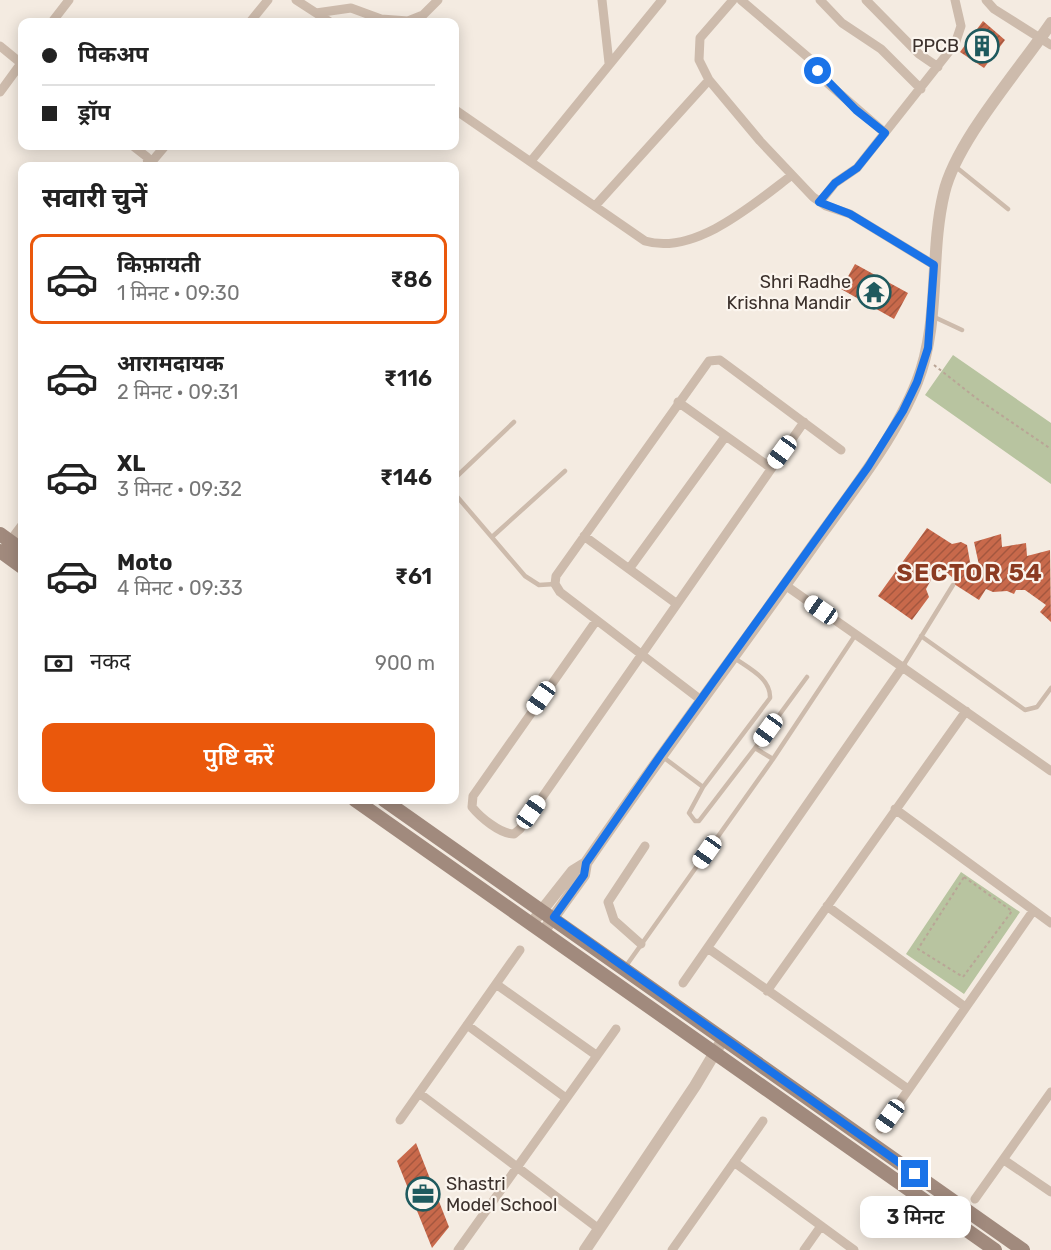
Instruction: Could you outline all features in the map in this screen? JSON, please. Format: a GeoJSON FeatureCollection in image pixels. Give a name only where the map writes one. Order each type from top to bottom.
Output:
{"type":"FeatureCollection","features":[{"type":"Feature","properties":{"kind":"main road"},"geometry":{"type":"LineString","coordinates":[[3,542],[18,548]]}},
{"type":"Feature","properties":{"kind":"main road"},"geometry":{"type":"LineString","coordinates":[[3,542],[18,562]]}},
{"type":"Feature","properties":{"kind":"main road"},"geometry":{"type":"LineString","coordinates":[[361,804],[537,928],[719,1046],[1023,1250]]}},
{"type":"Feature","properties":{"kind":"main road"},"geometry":{"type":"LineString","coordinates":[[390,804],[624,968],[719,1046],[995,1250]]}},
{"type":"Feature","properties":{"kind":"street"},"geometry":{"type":"LineString","coordinates":[[55,18],[69,0]]}},
{"type":"Feature","properties":{"kind":"street"},"geometry":{"type":"LineString","coordinates":[[253,18],[268,0]]}},
{"type":"Feature","properties":{"kind":"street"},"geometry":{"type":"LineString","coordinates":[[296,0],[324,18]]}},
{"type":"Feature","properties":{"kind":"street"},"geometry":{"type":"LineString","coordinates":[[416,18],[423,15],[438,0]]}},
{"type":"Feature","properties":{"kind":"street"},"geometry":{"type":"LineString","coordinates":[[602,0],[609,63]]}},
{"type":"Feature","properties":{"kind":"street"},"geometry":{"type":"LineString","coordinates":[[531,161],[662,0]]}},
{"type":"Feature","properties":{"kind":"street"},"geometry":{"type":"LineString","coordinates":[[733,0],[700,38],[699,60],[709,80],[760,141],[819,202],[850,214],[934,265]]}},
{"type":"Feature","properties":{"kind":"street"},"geometry":{"type":"LineString","coordinates":[[741,0],[810,59],[824,80],[885,133]]}},
{"type":"Feature","properties":{"kind":"street"},"geometry":{"type":"LineString","coordinates":[[820,0],[842,23],[881,49],[921,89]]}},
{"type":"Feature","properties":{"kind":"street"},"geometry":{"type":"LineString","coordinates":[[866,0],[919,54],[938,67]]}},
{"type":"Feature","properties":{"kind":"street"},"geometry":{"type":"LineString","coordinates":[[819,202],[835,183],[857,168],[955,44],[962,26],[955,0]]}},
{"type":"Feature","properties":{"kind":"street"},"geometry":{"type":"LineString","coordinates":[[986,0],[994,9],[1046,41]]}},
{"type":"Feature","properties":{"kind":"street"},"geometry":{"type":"LineString","coordinates":[[316,13],[351,8],[364,10],[379,18]]}},
{"type":"Feature","properties":{"kind":"street"},"geometry":{"type":"LineString","coordinates":[[537,928],[573,871],[586,863],[660,756],[785,585],[868,467],[903,411],[917,382],[925,357],[932,316],[934,265],[940,210],[954,165],[988,111],[1046,41],[1051,23]]}},
{"type":"Feature","properties":{"kind":"street"},"geometry":{"type":"LineString","coordinates":[[0,46],[18,60]]}},
{"type":"Feature","properties":{"kind":"street"},"geometry":{"type":"LineString","coordinates":[[0,92],[18,68]]}},
{"type":"Feature","properties":{"kind":"street"},"geometry":{"type":"LineString","coordinates":[[595,206],[709,80]]}},
{"type":"Feature","properties":{"kind":"street"},"geometry":{"type":"LineString","coordinates":[[459,112],[645,241],[662,244],[675,243],[698,235],[739,214],[792,175]]}},
{"type":"Feature","properties":{"kind":"street"},"geometry":{"type":"LineString","coordinates":[[138,150],[147,157],[148,162]]}},
{"type":"Feature","properties":{"kind":"street"},"geometry":{"type":"LineString","coordinates":[[151,162],[162,150]]}},
{"type":"Feature","properties":{"kind":"street"},"geometry":{"type":"LineString","coordinates":[[701,700],[560,592],[555,584],[556,576],[678,402],[703,368],[715,359],[720,360],[841,450]]}},
{"type":"Feature","properties":{"kind":"street"},"geometry":{"type":"LineString","coordinates":[[678,402],[771,468]]}},
{"type":"Feature","properties":{"kind":"street"},"geometry":{"type":"LineString","coordinates":[[596,621],[472,796],[472,807],[477,813],[507,833],[511,834],[520,829],[804,422]]}},
{"type":"Feature","properties":{"kind":"street"},"geometry":{"type":"LineString","coordinates":[[629,569],[725,437]]}},
{"type":"Feature","properties":{"kind":"street"},"geometry":{"type":"LineString","coordinates":[[3,542],[18,529]]}},
{"type":"Feature","properties":{"kind":"street"},"geometry":{"type":"LineString","coordinates":[[585,536],[676,604]]}},
{"type":"Feature","properties":{"kind":"street"},"geometry":{"type":"LineString","coordinates":[[785,585],[1051,771]]}},
{"type":"Feature","properties":{"kind":"street"},"geometry":{"type":"LineString","coordinates":[[683,983],[709,949],[903,666]]}},
{"type":"Feature","properties":{"kind":"street"},"geometry":{"type":"LineString","coordinates":[[767,991],[966,711]]}},
{"type":"Feature","properties":{"kind":"street"},"geometry":{"type":"LineString","coordinates":[[895,809],[1051,923]]}},
{"type":"Feature","properties":{"kind":"street"},"geometry":{"type":"LineString","coordinates":[[641,944],[614,920],[608,903],[645,846]]}},
{"type":"Feature","properties":{"kind":"street"},"geometry":{"type":"LineString","coordinates":[[827,906],[965,1007]]}},
{"type":"Feature","properties":{"kind":"street"},"geometry":{"type":"LineString","coordinates":[[881,1129],[1033,911]]}},
{"type":"Feature","properties":{"kind":"street"},"geometry":{"type":"LineString","coordinates":[[709,949],[908,1089]]}},
{"type":"Feature","properties":{"kind":"street"},"geometry":{"type":"LineString","coordinates":[[400,1120],[520,950]]}},
{"type":"Feature","properties":{"kind":"street"},"geometry":{"type":"LineString","coordinates":[[496,984],[596,1055]]}},
{"type":"Feature","properties":{"kind":"street"},"geometry":{"type":"LineString","coordinates":[[467,1025],[566,1098]]}},
{"type":"Feature","properties":{"kind":"street"},"geometry":{"type":"LineString","coordinates":[[458,1250],[616,1029]]}},
{"type":"Feature","properties":{"kind":"street"},"geometry":{"type":"LineString","coordinates":[[585,1250],[719,1046]]}},
{"type":"Feature","properties":{"kind":"street"},"geometry":{"type":"LineString","coordinates":[[975,1199],[1051,1092]]}},
{"type":"Feature","properties":{"kind":"street"},"geometry":{"type":"LineString","coordinates":[[419,1093],[599,1229]]}},
{"type":"Feature","properties":{"kind":"street"},"geometry":{"type":"LineString","coordinates":[[672,1250],[763,1121]]}},
{"type":"Feature","properties":{"kind":"street"},"geometry":{"type":"LineString","coordinates":[[1004,1160],[1051,1192]]}},
{"type":"Feature","properties":{"kind":"street"},"geometry":{"type":"LineString","coordinates":[[734,1162],[854,1250]]}},
{"type":"Feature","properties":{"kind":"street"},"geometry":{"type":"LineString","coordinates":[[804,1250],[821,1226]]}},
{"type":"Feature","properties":{"kind":"lane"},"geometry":{"type":"LineString","coordinates":[[954,165],[1008,209]]}},
{"type":"Feature","properties":{"kind":"lane"},"geometry":{"type":"LineString","coordinates":[[932,316],[962,330]]}},
{"type":"Feature","properties":{"kind":"lane"},"geometry":{"type":"LineString","coordinates":[[459,474],[514,422]]}},
{"type":"Feature","properties":{"kind":"lane"},"geometry":{"type":"LineString","coordinates":[[492,537],[565,471]]}},
{"type":"Feature","properties":{"kind":"lane"},"geometry":{"type":"LineString","coordinates":[[459,499],[532,581],[539,585],[555,584]]}},
{"type":"Feature","properties":{"kind":"lane"},"geometry":{"type":"LineString","coordinates":[[903,666],[953,585]]}},
{"type":"Feature","properties":{"kind":"lane"},"geometry":{"type":"LineString","coordinates":[[624,968],[773,759],[856,634]]}},
{"type":"Feature","properties":{"kind":"lane"},"geometry":{"type":"LineString","coordinates":[[921,636],[1025,710],[1037,707],[1051,688]]}},
{"type":"Feature","properties":{"kind":"lane"},"geometry":{"type":"LineString","coordinates":[[734,657],[764,680],[770,691],[770,698],[703,786],[689,813],[695,821],[703,818],[807,677]]}},
{"type":"Feature","properties":{"kind":"lane"},"geometry":{"type":"LineString","coordinates":[[755,748],[773,759]]}},
{"type":"Feature","properties":{"kind":"lane"},"geometry":{"type":"LineString","coordinates":[[660,756],[703,786]]}},
{"type":"Feature","properties":{"kind":"path"},"geometry":{"type":"LineString","coordinates":[[925,357],[976,398],[1051,449]]}},
{"type":"Feature","properties":{"kind":"path"},"geometry":{"type":"LineString","coordinates":[[964,878],[1012,911],[963,977],[918,948],[964,878]]}},
{"type":"Feature","properties":{"kind":"green space"},"geometry":{"type":"Polygon","coordinates":[[[953,355],[1051,423],[1051,484],[925,395],[953,355]]]}},
{"type":"Feature","properties":{"kind":"green space"},"geometry":{"type":"Polygon","coordinates":[[[961,872],[1020,912],[964,994],[906,954],[961,872]]]}},
{"type":"Feature","properties":{"kind":"building","name":"PPCB"},"geometry":{"type":"Polygon","coordinates":[[[983,21],[1005,40],[984,68],[960,52],[983,21]]]}},
{"type":"Feature","properties":{"kind":"building"},"geometry":{"type":"Polygon","coordinates":[[[855,264],[908,293],[894,319],[841,289],[855,264]]]}},
{"type":"Feature","properties":{"kind":"building"},"geometry":{"type":"Polygon","coordinates":[[[927,528],[952,544],[961,542],[967,545],[970,562],[976,567],[979,565],[974,542],[1001,534],[1002,547],[1026,543],[1027,556],[1050,550],[1051,622],[1040,612],[1046,605],[1025,590],[1016,590],[1014,594],[986,589],[979,600],[954,584],[952,577],[943,570],[935,573],[926,589],[929,597],[912,620],[878,596],[927,528]]]}},
{"type":"Feature","properties":{"kind":"building"},"geometry":{"type":"Polygon","coordinates":[[[416,1143],[449,1227],[432,1248],[397,1161],[416,1143]]]}},
{"type":"Feature","properties":{"kind":"place","name":"PPCB"},"geometry":{"type":"Point","coordinates":[982,46]}},
{"type":"Feature","properties":{"kind":"place","name":"Shri Radhe Krishna Mandir"},"geometry":{"type":"Point","coordinates":[874,292]}},
{"type":"Feature","properties":{"kind":"place","name":"Shastri Model School"},"geometry":{"type":"Point","coordinates":[423,1194]}},
{"type":"Feature","properties":{"kind":"district","name":"SECTOR 54"},"geometry":{"type":"Point","coordinates":[970,573]}},
{"type":"Feature","properties":{"kind":"route"},"geometry":{"type":"LineString","coordinates":[[818,71],[824,80],[856,110],[885,133],[857,168],[835,183],[819,202],[843,210],[934,265],[928,348],[917,382],[903,411],[868,467],[734,657],[660,756],[586,863],[584,875],[554,917],[723,1040],[915,1174]]}}]}
